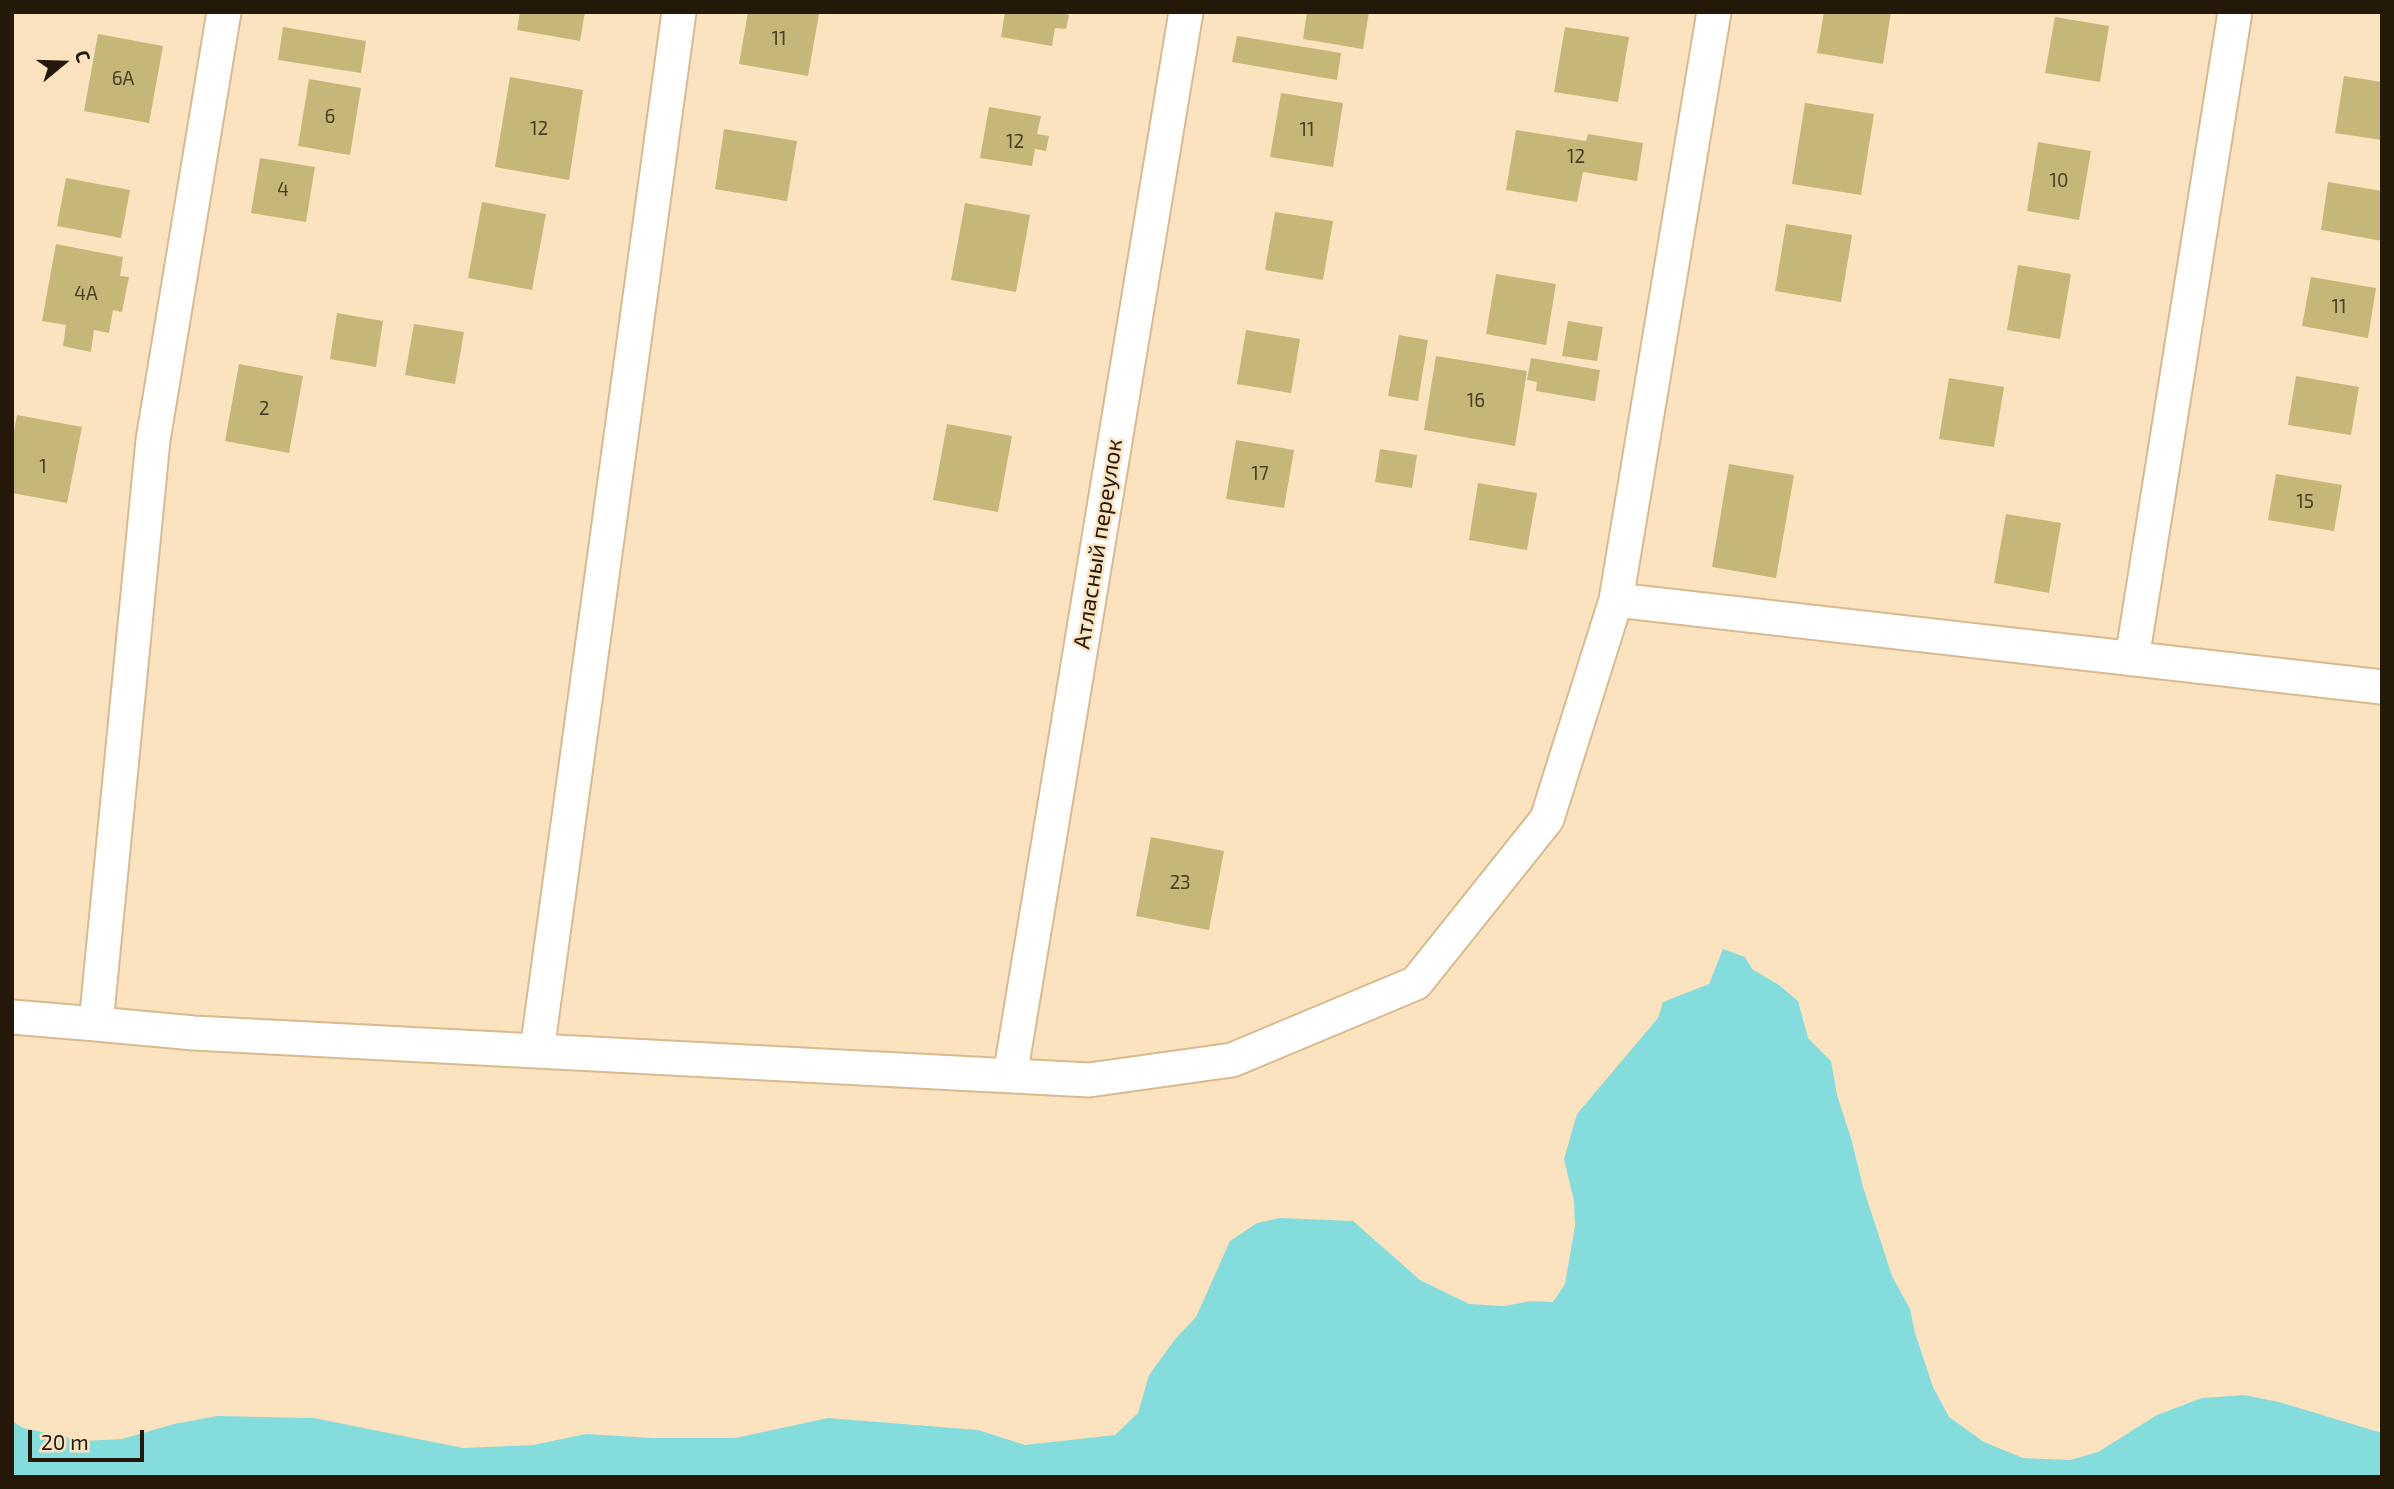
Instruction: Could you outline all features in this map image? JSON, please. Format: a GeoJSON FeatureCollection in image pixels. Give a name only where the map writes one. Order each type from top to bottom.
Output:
{"type":"FeatureCollection","features":[{"type":"Feature","properties":{"kind":"street"},"geometry":{"type":"LineString","coordinates":[[96,1024],[153,440],[224,12]]}},
{"type":"Feature","properties":{"kind":"street"},"geometry":{"type":"LineString","coordinates":[[537,1051],[679,12]]}},
{"type":"Feature","properties":{"kind":"street","name":"Атласный переулок"},"geometry":{"type":"LineString","coordinates":[[1010,1076],[1186,12]]}},
{"type":"Feature","properties":{"kind":"street"},"geometry":{"type":"LineString","coordinates":[[12,1017],[208,1034],[1089,1080],[1232,1060],[1416,983],[1547,819],[1616,600],[1714,12]]}},
{"type":"Feature","properties":{"kind":"street"},"geometry":{"type":"LineString","coordinates":[[2132,659],[2235,12]]}},
{"type":"Feature","properties":{"kind":"street"},"geometry":{"type":"LineString","coordinates":[[1616,600],[2382,687]]}},
{"type":"Feature","properties":{"kind":"water"},"geometry":{"type":"Polygon","coordinates":[[[1723,949],[1745,957],[1752,969],[1779,985],[1798,1001],[1808,1038],[1831,1061],[1837,1095],[1863,1187],[1892,1276],[1910,1309],[1933,1387],[1949,1417],[1984,1442],[2023,1458],[2070,1460],[2098,1452],[2157,1415],[2202,1398],[2244,1395],[2279,1402],[2382,1433],[2382,1477],[12,1477],[12,1421],[23,1428],[84,1441],[122,1439],[174,1424],[217,1416],[314,1418],[463,1448],[533,1445],[586,1434],[653,1438],[735,1438],[828,1418],[978,1430],[1025,1445],[1115,1435],[1138,1413],[1149,1375],[1176,1338],[1196,1317],[1230,1241],[1257,1223],[1280,1218],[1353,1221],[1420,1280],[1469,1304],[1504,1306],[1531,1301],[1553,1302],[1565,1284],[1575,1226],[1574,1201],[1564,1159],[1577,1114],[1658,1018],[1663,1002],[1709,984],[1723,949]]]}},
{"type":"Feature","properties":{"kind":"building"},"geometry":{"type":"Polygon","coordinates":[[[520,12],[585,12],[580,41],[517,30],[520,12]]]}},
{"type":"Feature","properties":{"kind":"building"},"geometry":{"type":"Polygon","coordinates":[[[748,12],[819,14],[808,76],[739,64],[748,12]]]}},
{"type":"Feature","properties":{"kind":"building"},"geometry":{"type":"Polygon","coordinates":[[[1005,12],[1058,12],[1069,15],[1066,29],[1055,28],[1052,46],[1001,37],[1005,12]]]}},
{"type":"Feature","properties":{"kind":"building"},"geometry":{"type":"Polygon","coordinates":[[[1307,12],[1369,12],[1363,49],[1303,39],[1307,12]]]}},
{"type":"Feature","properties":{"kind":"building"},"geometry":{"type":"Polygon","coordinates":[[[1824,12],[1891,12],[1883,64],[1817,53],[1824,12]]]}},
{"type":"Feature","properties":{"kind":"building"},"geometry":{"type":"Polygon","coordinates":[[[2055,17],[2109,26],[2100,82],[2045,73],[2055,17]]]}},
{"type":"Feature","properties":{"kind":"building"},"geometry":{"type":"Polygon","coordinates":[[[283,27],[366,41],[361,73],[278,60],[283,27]]]}},
{"type":"Feature","properties":{"kind":"building"},"geometry":{"type":"Polygon","coordinates":[[[1565,27],[1629,37],[1618,102],[1554,92],[1565,27]]]}},
{"type":"Feature","properties":{"kind":"building"},"geometry":{"type":"Polygon","coordinates":[[[98,34],[163,46],[149,123],[84,111],[98,34]]]}},
{"type":"Feature","properties":{"kind":"building"},"geometry":{"type":"Polygon","coordinates":[[[1237,36],[1341,53],[1337,80],[1232,62],[1237,36]]]}},
{"type":"Feature","properties":{"kind":"building"},"geometry":{"type":"Polygon","coordinates":[[[2344,76],[2382,82],[2382,140],[2335,133],[2344,76]]]}},
{"type":"Feature","properties":{"kind":"building"},"geometry":{"type":"Polygon","coordinates":[[[510,77],[583,90],[569,180],[495,167],[510,77]]]}},
{"type":"Feature","properties":{"kind":"building"},"geometry":{"type":"Polygon","coordinates":[[[309,79],[361,88],[350,155],[298,146],[309,79]]]}},
{"type":"Feature","properties":{"kind":"building"},"geometry":{"type":"Polygon","coordinates":[[[1281,93],[1343,103],[1333,167],[1270,157],[1281,93]]]}},
{"type":"Feature","properties":{"kind":"building"},"geometry":{"type":"Polygon","coordinates":[[[1805,103],[1874,114],[1861,195],[1792,184],[1805,103]]]}},
{"type":"Feature","properties":{"kind":"building"},"geometry":{"type":"Polygon","coordinates":[[[989,107],[1041,116],[1037,134],[1049,136],[1046,151],[1035,149],[1032,166],[980,158],[989,107]]]}},
{"type":"Feature","properties":{"kind":"building"},"geometry":{"type":"Polygon","coordinates":[[[724,129],[797,141],[787,201],[715,189],[724,129]]]}},
{"type":"Feature","properties":{"kind":"building"},"geometry":{"type":"Polygon","coordinates":[[[1516,130],[1586,141],[1588,134],[1643,143],[1637,181],[1583,172],[1577,202],[1506,190],[1516,130]]]}},
{"type":"Feature","properties":{"kind":"building"},"geometry":{"type":"Polygon","coordinates":[[[2038,142],[2091,151],[2079,220],[2027,211],[2038,142]]]}},
{"type":"Feature","properties":{"kind":"building"},"geometry":{"type":"Polygon","coordinates":[[[260,158],[315,167],[306,222],[251,213],[260,158]]]}},
{"type":"Feature","properties":{"kind":"building"},"geometry":{"type":"Polygon","coordinates":[[[66,178],[130,190],[121,238],[57,226],[66,178]]]}},
{"type":"Feature","properties":{"kind":"building"},"geometry":{"type":"Polygon","coordinates":[[[2328,182],[2382,191],[2382,241],[2321,230],[2328,182]]]}},
{"type":"Feature","properties":{"kind":"building"},"geometry":{"type":"Polygon","coordinates":[[[482,202],[546,214],[532,290],[468,278],[482,202]]]}},
{"type":"Feature","properties":{"kind":"building"},"geometry":{"type":"Polygon","coordinates":[[[965,203],[1030,215],[1016,292],[951,280],[965,203]]]}},
{"type":"Feature","properties":{"kind":"building"},"geometry":{"type":"Polygon","coordinates":[[[1275,212],[1333,221],[1323,280],[1265,270],[1275,212]]]}},
{"type":"Feature","properties":{"kind":"building"},"geometry":{"type":"Polygon","coordinates":[[[1786,224],[1852,235],[1841,302],[1775,291],[1786,224]]]}},
{"type":"Feature","properties":{"kind":"building"},"geometry":{"type":"Polygon","coordinates":[[[56,244],[123,257],[120,276],[129,277],[122,312],[113,310],[109,333],[94,330],[91,352],[63,346],[66,325],[42,321],[56,244]]]}},
{"type":"Feature","properties":{"kind":"building"},"geometry":{"type":"Polygon","coordinates":[[[2018,265],[2071,274],[2060,339],[2007,330],[2018,265]]]}},
{"type":"Feature","properties":{"kind":"building"},"geometry":{"type":"Polygon","coordinates":[[[1496,274],[1556,284],[1546,345],[1486,334],[1496,274]]]}},
{"type":"Feature","properties":{"kind":"building"},"geometry":{"type":"Polygon","coordinates":[[[2311,277],[2376,288],[2368,338],[2302,326],[2311,277]]]}},
{"type":"Feature","properties":{"kind":"building"},"geometry":{"type":"Polygon","coordinates":[[[337,313],[383,321],[376,367],[330,359],[337,313]]]}},
{"type":"Feature","properties":{"kind":"building"},"geometry":{"type":"Polygon","coordinates":[[[1568,321],[1603,327],[1597,361],[1562,356],[1568,321]]]}},
{"type":"Feature","properties":{"kind":"building"},"geometry":{"type":"Polygon","coordinates":[[[414,324],[464,332],[455,384],[405,375],[414,324]]]}},
{"type":"Feature","properties":{"kind":"building"},"geometry":{"type":"Polygon","coordinates":[[[1246,330],[1300,339],[1291,393],[1237,384],[1246,330]]]}},
{"type":"Feature","properties":{"kind":"building"},"geometry":{"type":"Polygon","coordinates":[[[1399,335],[1428,340],[1418,401],[1388,396],[1399,335]]]}},
{"type":"Feature","properties":{"kind":"building"},"geometry":{"type":"Polygon","coordinates":[[[1436,356],[1527,371],[1515,446],[1424,430],[1436,356]]]}},
{"type":"Feature","properties":{"kind":"building"},"geometry":{"type":"Polygon","coordinates":[[[1531,358],[1600,370],[1595,401],[1536,391],[1537,382],[1527,380],[1531,358]]]}},
{"type":"Feature","properties":{"kind":"building"},"geometry":{"type":"Polygon","coordinates":[[[239,364],[303,376],[289,453],[225,441],[239,364]]]}},
{"type":"Feature","properties":{"kind":"building"},"geometry":{"type":"Polygon","coordinates":[[[2296,376],[2359,387],[2351,435],[2288,425],[2296,376]]]}},
{"type":"Feature","properties":{"kind":"building"},"geometry":{"type":"Polygon","coordinates":[[[1949,378],[2004,387],[1994,447],[1939,439],[1949,378]]]}},
{"type":"Feature","properties":{"kind":"building"},"geometry":{"type":"Polygon","coordinates":[[[17,415],[82,427],[67,503],[12,493],[12,442],[17,415]]]}},
{"type":"Feature","properties":{"kind":"building"},"geometry":{"type":"Polygon","coordinates":[[[947,424],[1012,436],[998,512],[933,500],[947,424]]]}},
{"type":"Feature","properties":{"kind":"building"},"geometry":{"type":"Polygon","coordinates":[[[1236,440],[1294,450],[1284,508],[1226,499],[1236,440]]]}},
{"type":"Feature","properties":{"kind":"building"},"geometry":{"type":"Polygon","coordinates":[[[1380,449],[1417,455],[1412,488],[1375,482],[1380,449]]]}},
{"type":"Feature","properties":{"kind":"building"},"geometry":{"type":"Polygon","coordinates":[[[1729,464],[1794,475],[1776,578],[1712,567],[1729,464]]]}},
{"type":"Feature","properties":{"kind":"building"},"geometry":{"type":"Polygon","coordinates":[[[2276,474],[2342,485],[2334,531],[2268,520],[2276,474]]]}},
{"type":"Feature","properties":{"kind":"building"},"geometry":{"type":"Polygon","coordinates":[[[1478,483],[1537,493],[1527,550],[1469,540],[1478,483]]]}},
{"type":"Feature","properties":{"kind":"building"},"geometry":{"type":"Polygon","coordinates":[[[2006,514],[2061,523],[2049,593],[1994,583],[2006,514]]]}},
{"type":"Feature","properties":{"kind":"building"},"geometry":{"type":"Polygon","coordinates":[[[1151,837],[1224,851],[1209,930],[1136,916],[1151,837]]]}}]}
